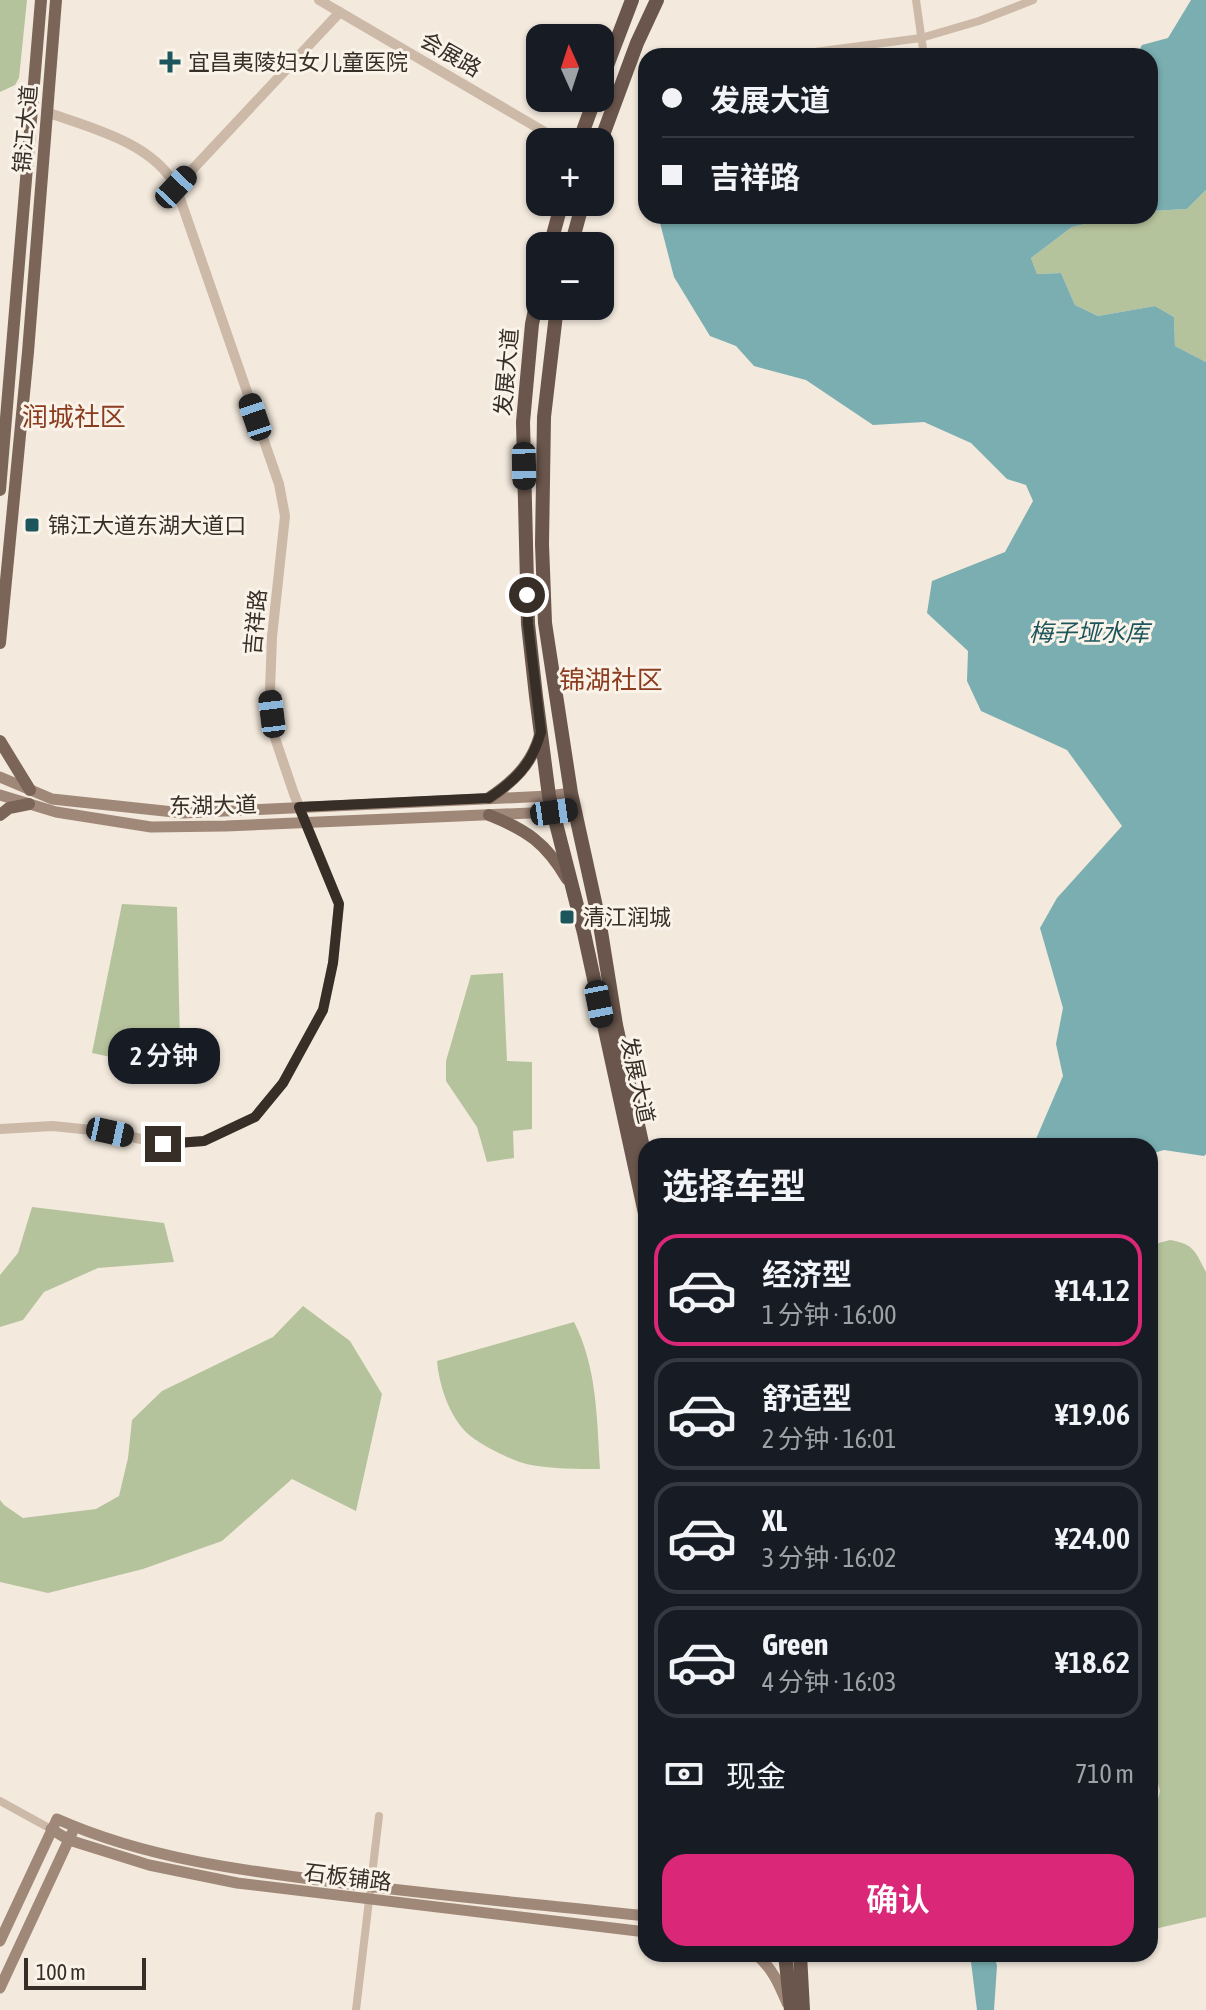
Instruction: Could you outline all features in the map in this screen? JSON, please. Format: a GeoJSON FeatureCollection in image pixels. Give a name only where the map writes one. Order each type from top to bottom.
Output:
{"type":"FeatureCollection","features":[{"type":"Feature","properties":{"kind":"highway"},"geometry":{"type":"LineString","coordinates":[[614,47],[632,0]]}},
{"type":"Feature","properties":{"kind":"highway"},"geometry":{"type":"LineString","coordinates":[[606,128],[637,43],[657,0]]}},
{"type":"Feature","properties":{"kind":"highway","name":"发展大道"},"geometry":{"type":"LineString","coordinates":[[533,320],[523,422],[528,624],[541,732],[549,796],[638,1182]]}},
{"type":"Feature","properties":{"kind":"highway","name":"发展大道"},"geometry":{"type":"LineString","coordinates":[[555,320],[544,417],[542,544],[545,623],[571,793],[641,1138]]}},
{"type":"Feature","properties":{"kind":"highway"},"geometry":{"type":"LineString","coordinates":[[786,1962],[790,2010]]}},
{"type":"Feature","properties":{"kind":"highway"},"geometry":{"type":"LineString","coordinates":[[800,1962],[803,2010]]}},
{"type":"Feature","properties":{"kind":"main road","name":"锦江大道"},"geometry":{"type":"LineString","coordinates":[[0,490],[41,0]]}},
{"type":"Feature","properties":{"kind":"main road","name":"锦江大道"},"geometry":{"type":"LineString","coordinates":[[0,643],[28,352],[56,0]]}},
{"type":"Feature","properties":{"kind":"main road"},"geometry":{"type":"LineString","coordinates":[[489,798],[520,773],[536,750],[541,732]]}},
{"type":"Feature","properties":{"kind":"main road"},"geometry":{"type":"LineString","coordinates":[[0,741],[30,797],[0,815]]}},
{"type":"Feature","properties":{"kind":"main road","name":"东湖大道"},"geometry":{"type":"LineString","coordinates":[[0,777],[56,812],[151,827],[575,809]]}},
{"type":"Feature","properties":{"kind":"main road","name":"东湖大道"},"geometry":{"type":"LineString","coordinates":[[0,795],[183,813],[571,793]]}},
{"type":"Feature","properties":{"kind":"main road"},"geometry":{"type":"LineString","coordinates":[[489,815],[515,825],[537,839],[556,859],[573,890]]}},
{"type":"Feature","properties":{"kind":"main road"},"geometry":{"type":"LineString","coordinates":[[0,1941],[54,1824]]}},
{"type":"Feature","properties":{"kind":"main road","name":"石板铺路"},"geometry":{"type":"LineString","coordinates":[[54,1824],[76,1827],[152,1852],[239,1870],[371,1893],[638,1931]]}},
{"type":"Feature","properties":{"kind":"main road","name":"石板铺路"},"geometry":{"type":"LineString","coordinates":[[54,1824],[69,1840],[149,1865],[237,1883],[638,1915]]}},
{"type":"Feature","properties":{"kind":"main road"},"geometry":{"type":"LineString","coordinates":[[0,1988],[76,1827]]}},
{"type":"Feature","properties":{"kind":"main road"},"geometry":{"type":"LineString","coordinates":[[765,1962],[790,2010]]}},
{"type":"Feature","properties":{"kind":"street","name":"会展路"},"geometry":{"type":"LineString","coordinates":[[319,0],[538,128]]}},
{"type":"Feature","properties":{"kind":"street"},"geometry":{"type":"LineString","coordinates":[[916,0],[923,48]]}},
{"type":"Feature","properties":{"kind":"street"},"geometry":{"type":"LineString","coordinates":[[845,48],[921,38],[979,21],[1033,0]]}},
{"type":"Feature","properties":{"kind":"street"},"geometry":{"type":"LineString","coordinates":[[176,187],[340,12]]}},
{"type":"Feature","properties":{"kind":"street","name":"吉祥路"},"geometry":{"type":"LineString","coordinates":[[0,1129],[53,1126],[110,1132],[163,1144],[204,1141],[255,1117],[283,1083],[323,1010],[333,963],[339,904],[299,807],[275,738],[270,690],[272,637],[285,516],[279,484],[176,187],[161,165],[134,147],[98,130],[46,112]]}},
{"type":"Feature","properties":{"kind":"street"},"geometry":{"type":"LineString","coordinates":[[0,1801],[54,1824]]}},
{"type":"Feature","properties":{"kind":"street"},"geometry":{"type":"LineString","coordinates":[[356,2010],[379,1816]]}},
{"type":"Feature","properties":{"kind":"green space"},"geometry":{"type":"Polygon","coordinates":[[[0,0],[27,0],[19,78],[15,85],[0,92],[0,0]]]}},
{"type":"Feature","properties":{"kind":"green space"},"geometry":{"type":"Polygon","coordinates":[[[1206,190],[1206,362],[1175,346],[1174,317],[1155,306],[1098,316],[1075,305],[1061,273],[1037,274],[1031,258],[1072,227],[1085,224],[1158,224],[1158,211],[1187,209],[1206,190]]]}},
{"type":"Feature","properties":{"kind":"green space"},"geometry":{"type":"Polygon","coordinates":[[[122,904],[177,907],[180,1046],[172,1070],[92,1053],[122,904]]]}},
{"type":"Feature","properties":{"kind":"green space"},"geometry":{"type":"Polygon","coordinates":[[[503,973],[507,1061],[532,1062],[532,1129],[513,1131],[514,1158],[487,1162],[477,1127],[446,1081],[446,1061],[471,975],[503,973]]]}},
{"type":"Feature","properties":{"kind":"green space"},"geometry":{"type":"Polygon","coordinates":[[[32,1207],[164,1223],[174,1262],[98,1268],[44,1292],[23,1320],[0,1327],[0,1275],[18,1253],[32,1207]]]}},
{"type":"Feature","properties":{"kind":"green space"},"geometry":{"type":"Polygon","coordinates":[[[1170,1240],[1184,1244],[1193,1250],[1206,1272],[1206,1917],[1158,1928],[1160,1791],[1158,1243],[1170,1240]]]}},
{"type":"Feature","properties":{"kind":"green space"},"geometry":{"type":"Polygon","coordinates":[[[303,1306],[350,1341],[382,1394],[356,1511],[292,1479],[222,1541],[143,1569],[48,1593],[0,1582],[0,1500],[23,1518],[96,1509],[119,1496],[128,1458],[132,1420],[162,1391],[273,1337],[303,1306]]]}},
{"type":"Feature","properties":{"kind":"green space"},"geometry":{"type":"Polygon","coordinates":[[[574,1322],[592,1375],[600,1469],[556,1468],[524,1463],[469,1435],[453,1415],[445,1397],[437,1361],[574,1322]]]}},
{"type":"Feature","properties":{"kind":"water"},"geometry":{"type":"Polygon","coordinates":[[[1191,0],[1206,0],[1206,190],[1187,209],[1158,211],[1158,48],[1140,48],[1168,38],[1191,0]]]}},
{"type":"Feature","properties":{"kind":"water","name":"梅子垭水库"},"geometry":{"type":"Polygon","coordinates":[[[660,224],[1085,224],[1072,227],[1031,258],[1037,274],[1061,273],[1075,305],[1098,316],[1155,306],[1174,317],[1175,346],[1206,362],[1204,1156],[1158,1152],[1158,1138],[1036,1138],[1063,1076],[1056,1044],[1063,1008],[1040,928],[1057,898],[1122,826],[1067,750],[981,711],[967,681],[968,651],[927,613],[932,581],[1005,552],[1033,501],[1026,485],[1007,479],[971,443],[924,422],[873,425],[806,380],[754,366],[736,346],[710,336],[674,277],[660,224]]]}},
{"type":"Feature","properties":{"kind":"water"},"geometry":{"type":"Polygon","coordinates":[[[971,1962],[996,1962],[994,2010],[977,2010],[971,1962]]]}},
{"type":"Feature","properties":{"kind":"place","name":"宜昌夷陵妇女儿童医院"},"geometry":{"type":"Point","coordinates":[170,62]}},
{"type":"Feature","properties":{"kind":"place","name":"锦江大道东湖大道口"},"geometry":{"type":"Point","coordinates":[32,525]}},
{"type":"Feature","properties":{"kind":"place","name":"清江润城"},"geometry":{"type":"Point","coordinates":[567,917]}},
{"type":"Feature","properties":{"kind":"district","name":"润城社区"},"geometry":{"type":"Point","coordinates":[74,417]}},
{"type":"Feature","properties":{"kind":"district","name":"锦湖社区"},"geometry":{"type":"Point","coordinates":[611,680]}},
{"type":"Feature","properties":{"kind":"route"},"geometry":{"type":"LineString","coordinates":[[163,1144],[204,1141],[255,1117],[283,1083],[323,1010],[333,963],[339,904],[299,807],[489,798],[520,773],[536,750],[541,732],[527,595]]}}]}
